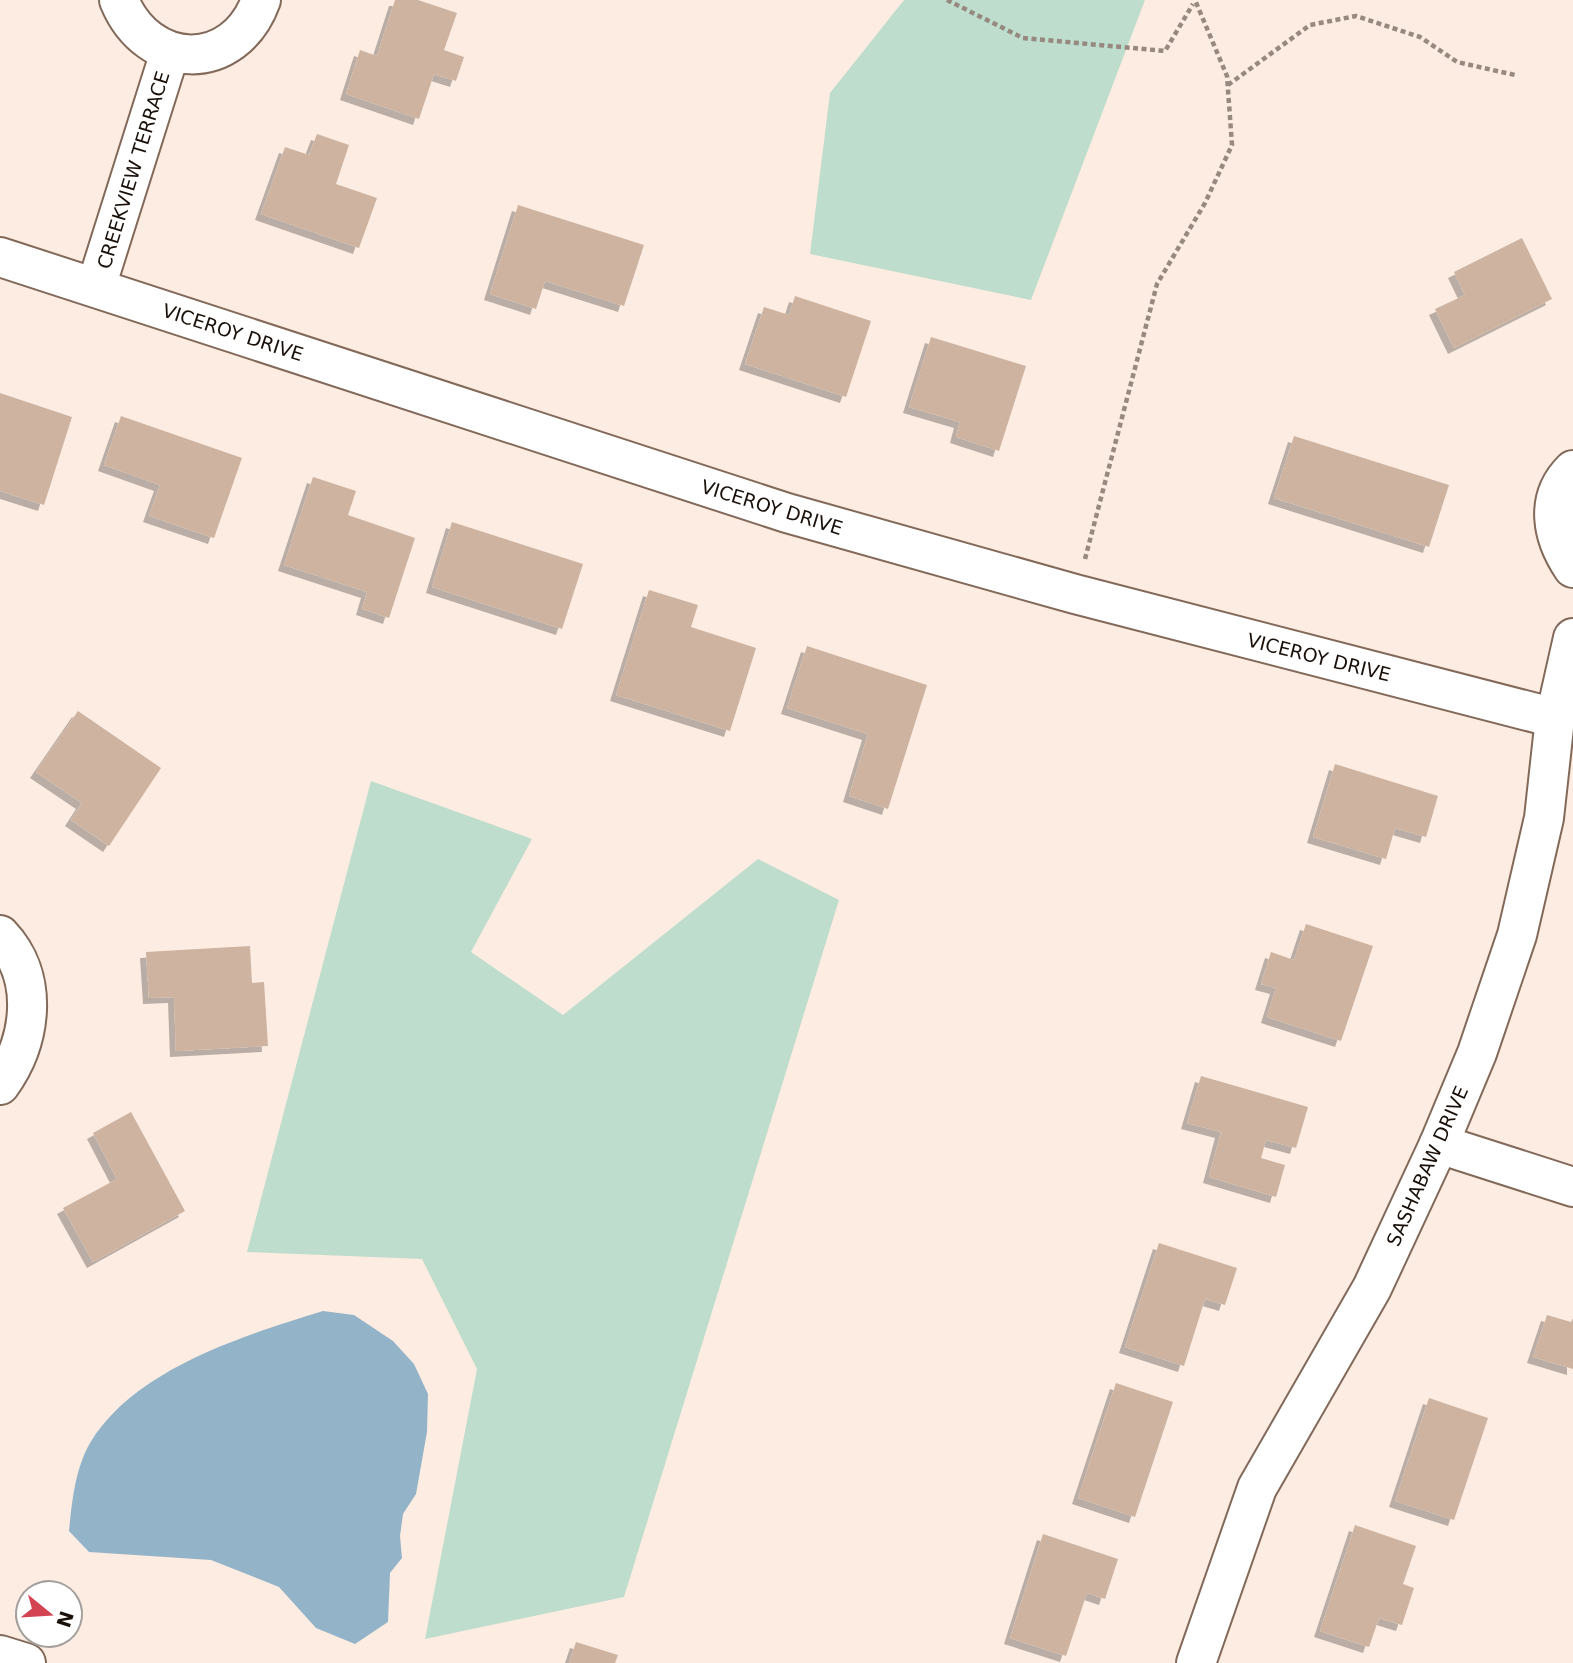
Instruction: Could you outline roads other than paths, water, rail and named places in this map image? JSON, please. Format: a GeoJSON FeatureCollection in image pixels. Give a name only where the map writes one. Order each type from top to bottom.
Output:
{"type":"FeatureCollection","features":[{"type":"Feature","properties":{"kind":"street","name":"CREEKVIEW TERRACE"},"geometry":{"type":"LineString","coordinates":[[119,0],[137,32],[152,44],[170,52],[188,55],[225,46],[253,19],[261,0]]}},
{"type":"Feature","properties":{"kind":"street","name":"CREEKVIEW TERRACE"},"geometry":{"type":"LineString","coordinates":[[96,287],[170,52]]}},
{"type":"Feature","properties":{"kind":"street","name":"VICEROY DRIVE"},"geometry":{"type":"LineString","coordinates":[[0,257],[787,513],[1075,594],[1555,718]]}},
{"type":"Feature","properties":{"kind":"street"},"geometry":{"type":"LineString","coordinates":[[1573,470],[1565,478],[1555,500],[1553,524],[1559,547],[1573,568]]}},
{"type":"Feature","properties":{"kind":"street","name":"SASHABAW DRIVE"},"geometry":{"type":"LineString","coordinates":[[1196,1663],[1257,1488],[1372,1288],[1439,1144],[1477,1053],[1517,934],[1544,818],[1555,718],[1573,638]]}},
{"type":"Feature","properties":{"kind":"street"},"geometry":{"type":"LineString","coordinates":[[0,935],[16,956],[27,993],[22,1044],[11,1070],[0,1085]]}},
{"type":"Feature","properties":{"kind":"street"},"geometry":{"type":"LineString","coordinates":[[1439,1144],[1573,1187]]}},
{"type":"Feature","properties":{"kind":"street"},"geometry":{"type":"LineString","coordinates":[[0,1654],[26,1663]]}},
{"type":"Feature","properties":{"kind":"water"},"geometry":{"type":"Polygon","coordinates":[[[323,1311],[354,1315],[393,1341],[414,1364],[428,1394],[427,1432],[416,1494],[403,1514],[400,1536],[402,1558],[390,1573],[388,1622],[355,1644],[316,1628],[279,1587],[211,1560],[89,1552],[69,1531],[75,1486],[85,1453],[109,1417],[134,1395],[162,1375],[194,1358],[260,1331],[323,1311]]]}}]}
